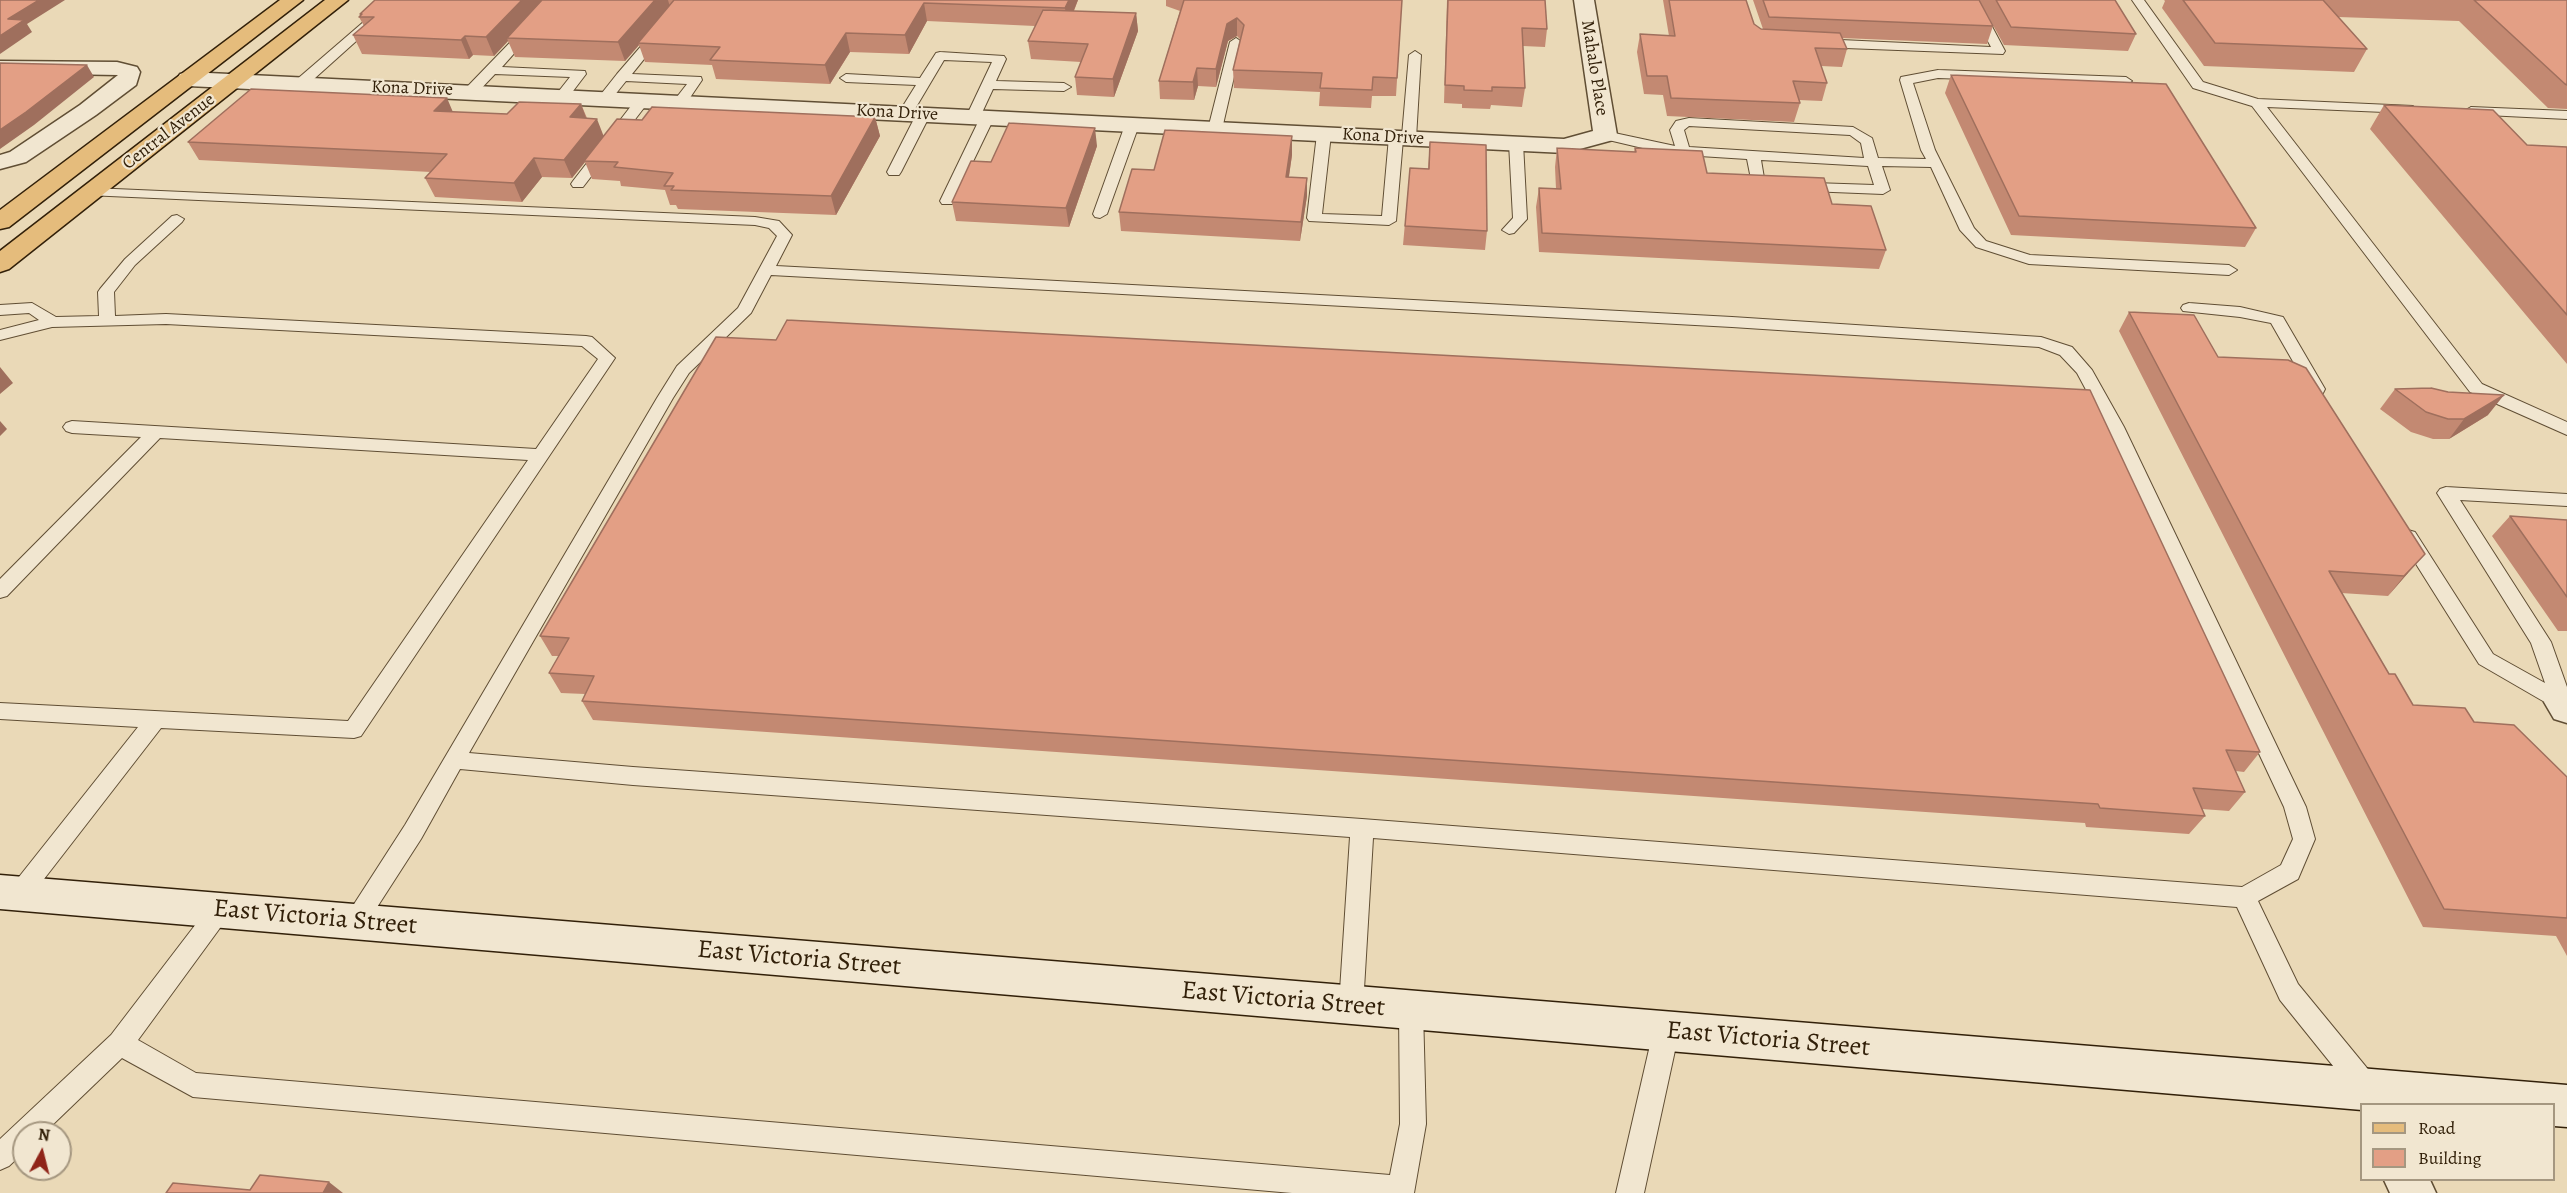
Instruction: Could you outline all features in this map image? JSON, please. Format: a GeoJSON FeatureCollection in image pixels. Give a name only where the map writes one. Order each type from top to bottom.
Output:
{"type":"FeatureCollection","features":[{"type":"Feature","properties":{"kind":"main road","name":"Central Avenue"},"geometry":{"type":"LineString","coordinates":[[0,222],[293,0]]}},
{"type":"Feature","properties":{"kind":"main road","name":"Central Avenue"},"geometry":{"type":"LineString","coordinates":[[0,264],[338,0]]}},
{"type":"Feature","properties":{"kind":"street","name":"Mahalo Place"},"geometry":{"type":"LineString","coordinates":[[1584,0],[1605,135]]}},
{"type":"Feature","properties":{"kind":"street"},"geometry":{"type":"LineString","coordinates":[[0,67],[117,68],[129,72],[128,80],[88,111],[18,157],[0,162]]}},
{"type":"Feature","properties":{"kind":"street","name":"Kona Drive"},"geometry":{"type":"LineString","coordinates":[[188,79],[1565,146],[1605,135]]}},
{"type":"Feature","properties":{"kind":"street","name":"East Victoria Street"},"geometry":{"type":"LineString","coordinates":[[10,893],[1411,1010],[2371,1096],[2508,1103]]}},
{"type":"Feature","properties":{"kind":"lane"},"geometry":{"type":"LineString","coordinates":[[300,84],[396,0]]}},
{"type":"Feature","properties":{"kind":"lane"},"geometry":{"type":"LineString","coordinates":[[1804,43],[1999,51],[1972,0]]}},
{"type":"Feature","properties":{"kind":"lane"},"geometry":{"type":"LineString","coordinates":[[2138,0],[2198,85],[2256,103],[2424,109]]}},
{"type":"Feature","properties":{"kind":"lane"},"geometry":{"type":"LineString","coordinates":[[471,91],[538,20]]}},
{"type":"Feature","properties":{"kind":"lane"},"geometry":{"type":"LineString","coordinates":[[605,98],[666,25]]}},
{"type":"Feature","properties":{"kind":"lane"},"geometry":{"type":"LineString","coordinates":[[1215,129],[1236,42]]}},
{"type":"Feature","properties":{"kind":"lane"},"geometry":{"type":"LineString","coordinates":[[1324,134],[1314,218],[1389,221],[1415,55]]}},
{"type":"Feature","properties":{"kind":"lane"},"geometry":{"type":"LineString","coordinates":[[894,172],[924,82],[940,56],[1000,59],[988,85],[980,117],[947,201]]}},
{"type":"Feature","properties":{"kind":"lane"},"geometry":{"type":"LineString","coordinates":[[492,70],[580,74],[562,96]]}},
{"type":"Feature","properties":{"kind":"lane"},"geometry":{"type":"LineString","coordinates":[[2126,81],[1938,74],[1906,80],[1928,150],[1967,230],[1982,244],[2029,259],[2229,270]]}},
{"type":"Feature","properties":{"kind":"lane"},"geometry":{"type":"LineString","coordinates":[[622,77],[696,80],[680,102]]}},
{"type":"Feature","properties":{"kind":"lane"},"geometry":{"type":"LineString","coordinates":[[846,78],[924,82]]}},
{"type":"Feature","properties":{"kind":"lane"},"geometry":{"type":"LineString","coordinates":[[988,85],[1064,87]]}},
{"type":"Feature","properties":{"kind":"lane"},"geometry":{"type":"LineString","coordinates":[[578,184],[643,100]]}},
{"type":"Feature","properties":{"kind":"lane"},"geometry":{"type":"LineString","coordinates":[[2256,103],[2476,388],[2567,429]]}},
{"type":"Feature","properties":{"kind":"lane"},"geometry":{"type":"LineString","coordinates":[[2460,111],[2567,115]]}},
{"type":"Feature","properties":{"kind":"lane"},"geometry":{"type":"LineString","coordinates":[[1684,152],[1677,130],[1681,124],[1689,122],[1853,131],[1867,141],[1883,190],[1783,186],[1757,181],[1753,156]]}},
{"type":"Feature","properties":{"kind":"lane"},"geometry":{"type":"LineString","coordinates":[[1100,214],[1132,125]]}},
{"type":"Feature","properties":{"kind":"lane"},"geometry":{"type":"LineString","coordinates":[[1605,135],[1684,152],[1873,163],[1936,163]]}},
{"type":"Feature","properties":{"kind":"lane"},"geometry":{"type":"LineString","coordinates":[[1509,230],[1520,219],[1516,143]]}},
{"type":"Feature","properties":{"kind":"lane"},"geometry":{"type":"LineString","coordinates":[[92,192],[755,221],[774,224],[785,236],[745,310],[712,340],[677,379],[413,832],[355,922]]}},
{"type":"Feature","properties":{"kind":"lane"},"geometry":{"type":"LineString","coordinates":[[107,320],[106,292],[130,262],[177,219]]}},
{"type":"Feature","properties":{"kind":"lane"},"geometry":{"type":"LineString","coordinates":[[454,760],[633,776],[1362,828],[2244,897],[2290,872],[2304,839],[2295,807],[2115,427],[2084,370],[2066,351],[2041,342],[1720,321],[767,270]]}},
{"type":"Feature","properties":{"kind":"lane"},"geometry":{"type":"LineString","coordinates":[[0,310],[32,308],[52,322]]}},
{"type":"Feature","properties":{"kind":"lane"},"geometry":{"type":"LineString","coordinates":[[2189,308],[2240,312],[2277,320],[2324,400]]}},
{"type":"Feature","properties":{"kind":"lane"},"geometry":{"type":"LineString","coordinates":[[0,335],[52,322],[166,319],[586,341],[607,358],[354,730],[0,711]]}},
{"type":"Feature","properties":{"kind":"lane"},"geometry":{"type":"LineString","coordinates":[[72,427],[542,455]]}},
{"type":"Feature","properties":{"kind":"lane"},"geometry":{"type":"LineString","coordinates":[[0,591],[155,433]]}},
{"type":"Feature","properties":{"kind":"lane"},"geometry":{"type":"LineString","coordinates":[[2565,705],[2541,642],[2446,493],[2567,500]]}},
{"type":"Feature","properties":{"kind":"lane"},"geometry":{"type":"LineString","coordinates":[[2397,519],[2486,659],[2565,705]]}},
{"type":"Feature","properties":{"kind":"lane"},"geometry":{"type":"LineString","coordinates":[[10,893],[155,720]]}},
{"type":"Feature","properties":{"kind":"lane"},"geometry":{"type":"LineString","coordinates":[[1351,1005],[1362,828]]}},
{"type":"Feature","properties":{"kind":"lane"},"geometry":{"type":"LineString","coordinates":[[2244,897],[2289,992],[2371,1096]]}},
{"type":"Feature","properties":{"kind":"lane"},"geometry":{"type":"LineString","coordinates":[[38,1121],[120,1043],[220,910]]}},
{"type":"Feature","properties":{"kind":"lane"},"geometry":{"type":"LineString","coordinates":[[120,1043],[193,1085],[1401,1191],[1413,1124],[1411,1010]]}},
{"type":"Feature","properties":{"kind":"lane"},"geometry":{"type":"LineString","coordinates":[[1630,1193],[1666,1032]]}},
{"type":"Feature","properties":{"kind":"lane"},"geometry":{"type":"LineString","coordinates":[[0,1157],[12,1145]]}},
{"type":"Feature","properties":{"kind":"building"},"geometry":{"type":"Polygon","coordinates":[[[0,0],[39,0],[8,19],[24,20],[0,36],[0,0]]]}},
{"type":"Feature","properties":{"kind":"building"},"geometry":{"type":"Polygon","coordinates":[[[375,0],[522,0],[486,37],[465,36],[461,40],[353,35],[374,17],[359,17],[375,0]]]}},
{"type":"Feature","properties":{"kind":"building"},"geometry":{"type":"Polygon","coordinates":[[[542,0],[655,0],[618,42],[507,38],[542,0]]]}},
{"type":"Feature","properties":{"kind":"building"},"geometry":{"type":"Polygon","coordinates":[[[674,0],[1069,0],[1065,8],[924,3],[905,35],[846,33],[825,65],[710,60],[720,47],[638,43],[674,0]]]}},
{"type":"Feature","properties":{"kind":"building"},"geometry":{"type":"Polygon","coordinates":[[[1184,0],[1402,0],[1397,78],[1373,77],[1372,90],[1320,88],[1322,73],[1233,70],[1244,25],[1237,18],[1227,24],[1216,69],[1197,68],[1193,82],[1159,81],[1184,0]]]}},
{"type":"Feature","properties":{"kind":"building"},"geometry":{"type":"Polygon","coordinates":[[[1448,0],[1545,0],[1547,29],[1522,28],[1525,88],[1492,87],[1492,91],[1464,90],[1464,86],[1445,85],[1448,0]]]}},
{"type":"Feature","properties":{"kind":"building"},"geometry":{"type":"Polygon","coordinates":[[[1669,0],[1746,0],[1754,24],[1761,29],[1840,33],[1847,49],[1815,48],[1827,83],[1793,81],[1800,103],[1671,98],[1667,76],[1647,76],[1640,34],[1675,36],[1669,0]]]}},
{"type":"Feature","properties":{"kind":"building"},"geometry":{"type":"Polygon","coordinates":[[[1763,0],[1979,0],[1993,26],[1769,17],[1763,0]]]}},
{"type":"Feature","properties":{"kind":"building"},"geometry":{"type":"Polygon","coordinates":[[[1996,0],[2115,0],[2136,34],[2011,27],[1996,0]]]}},
{"type":"Feature","properties":{"kind":"building"},"geometry":{"type":"Polygon","coordinates":[[[2183,0],[2323,0],[2367,49],[2215,43],[2183,0]]]}},
{"type":"Feature","properties":{"kind":"building"},"geometry":{"type":"Polygon","coordinates":[[[2474,0],[2567,0],[2567,85],[2565,84],[2474,0]]]}},
{"type":"Feature","properties":{"kind":"building"},"geometry":{"type":"Polygon","coordinates":[[[1043,10],[1136,13],[1113,79],[1075,77],[1088,44],[1028,41],[1043,10]]]}},
{"type":"Feature","properties":{"kind":"building"},"geometry":{"type":"Polygon","coordinates":[[[0,63],[87,65],[0,130],[0,63]]]}},
{"type":"Feature","properties":{"kind":"building"},"geometry":{"type":"Polygon","coordinates":[[[1951,75],[2166,84],[2256,228],[2019,216],[1951,75]]]}},
{"type":"Feature","properties":{"kind":"building"},"geometry":{"type":"Polygon","coordinates":[[[251,89],[447,98],[434,111],[507,114],[519,102],[581,104],[570,117],[597,119],[564,160],[534,158],[514,183],[425,178],[447,154],[188,142],[251,89]]]}},
{"type":"Feature","properties":{"kind":"building"},"geometry":{"type":"Polygon","coordinates":[[[2384,105],[2493,110],[2527,145],[2567,147],[2567,315],[2384,105]]]}},
{"type":"Feature","properties":{"kind":"building"},"geometry":{"type":"Polygon","coordinates":[[[652,107],[875,117],[831,196],[671,190],[674,186],[664,186],[673,173],[614,167],[618,162],[584,161],[617,119],[642,120],[652,107]]]}},
{"type":"Feature","properties":{"kind":"building"},"geometry":{"type":"Polygon","coordinates":[[[1009,123],[1095,128],[1066,208],[952,202],[971,161],[991,162],[1009,123]]]}},
{"type":"Feature","properties":{"kind":"building"},"geometry":{"type":"Polygon","coordinates":[[[1165,130],[1292,136],[1286,177],[1307,178],[1301,222],[1119,212],[1132,169],[1154,170],[1165,130]]]}},
{"type":"Feature","properties":{"kind":"building"},"geometry":{"type":"Polygon","coordinates":[[[1430,142],[1486,145],[1487,231],[1405,226],[1410,168],[1429,169],[1430,142]]]}},
{"type":"Feature","properties":{"kind":"building"},"geometry":{"type":"Polygon","coordinates":[[[1557,148],[1636,152],[1635,148],[1702,151],[1707,173],[1824,178],[1832,204],[1871,206],[1886,250],[1542,233],[1539,188],[1561,189],[1557,148]]]}},
{"type":"Feature","properties":{"kind":"building"},"geometry":{"type":"Polygon","coordinates":[[[2129,312],[2194,315],[2218,357],[2288,360],[2306,368],[2425,554],[2404,576],[2329,571],[2389,674],[2395,674],[2413,705],[2465,708],[2474,722],[2514,725],[2567,777],[2567,918],[2444,909],[2129,312]]]}},
{"type":"Feature","properties":{"kind":"building"},"geometry":{"type":"Polygon","coordinates":[[[787,320],[2090,390],[2260,752],[2226,750],[2245,792],[2193,788],[2205,816],[2100,808],[2098,804],[582,701],[594,676],[549,673],[569,638],[540,636],[716,337],[776,340],[787,320]]]}},
{"type":"Feature","properties":{"kind":"building"},"geometry":{"type":"Polygon","coordinates":[[[2431,388],[2448,392],[2504,395],[2464,419],[2448,419],[2426,412],[2395,389],[2431,388]]]}},
{"type":"Feature","properties":{"kind":"building"},"geometry":{"type":"Polygon","coordinates":[[[2510,516],[2567,520],[2567,597],[2510,516]]]}},
{"type":"Feature","properties":{"kind":"building"},"geometry":{"type":"Polygon","coordinates":[[[260,1175],[329,1182],[323,1193],[166,1193],[173,1183],[250,1190],[260,1175]]]}}]}
